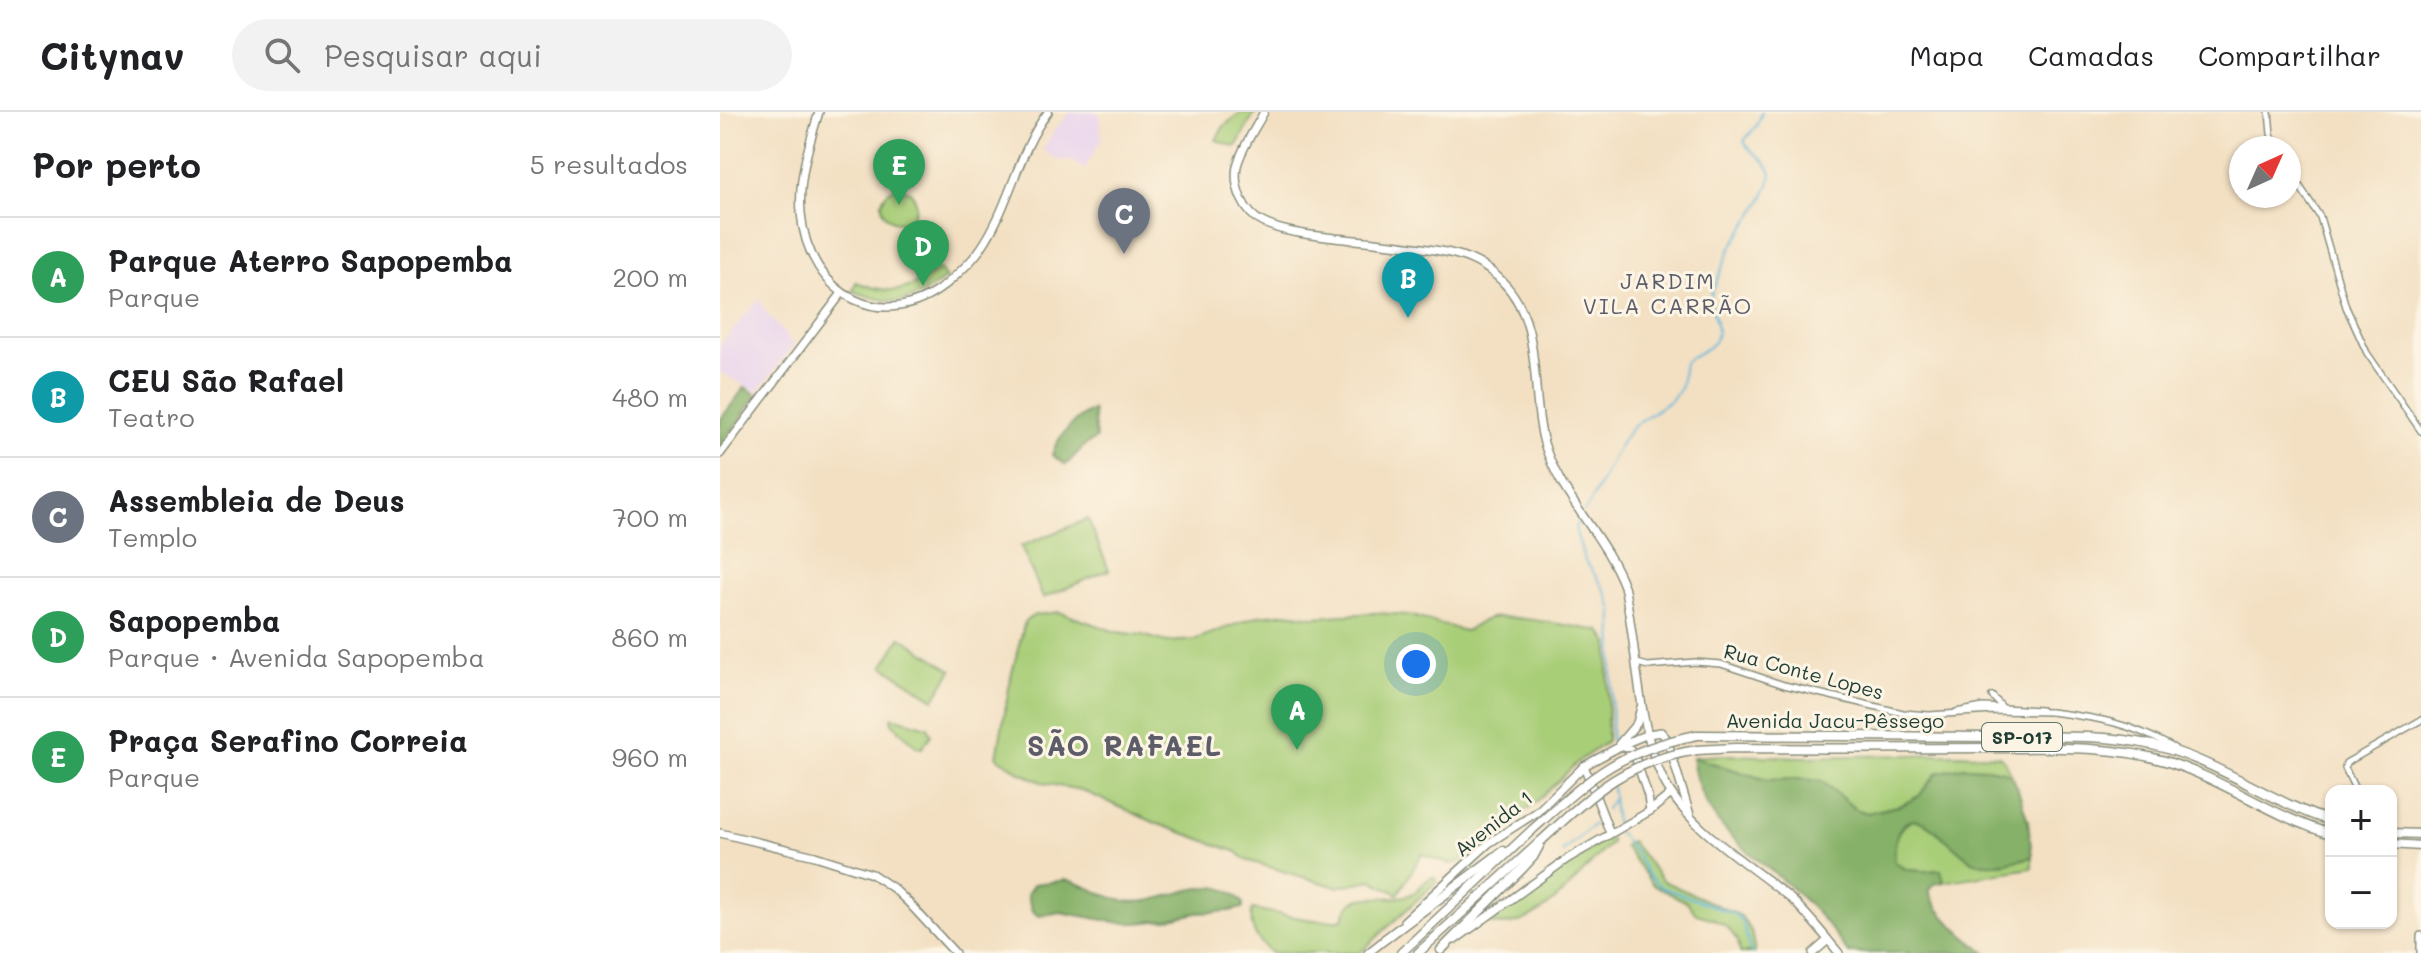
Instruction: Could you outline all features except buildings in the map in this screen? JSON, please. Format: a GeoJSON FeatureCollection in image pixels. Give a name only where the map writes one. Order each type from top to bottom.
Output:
{"type":"FeatureCollection","features":[{"type":"Feature","properties":{"kind":"highway","name":"Avenida Jacu-Pêssego"},"geometry":{"type":"LineString","coordinates":[[1401,953],[1581,786],[1607,767],[1644,749],[1697,735],[2117,739],[2157,746],[2196,760],[2325,819]]}},
{"type":"Feature","properties":{"kind":"highway","name":"Avenida Jacu-Pêssego"},"geometry":{"type":"LineString","coordinates":[[1418,953],[1593,793],[1617,776],[1664,756],[1697,750],[2057,748],[2118,751],[2165,761],[2284,817],[2325,832]]}},
{"type":"Feature","properties":{"kind":"highway"},"geometry":{"type":"LineString","coordinates":[[2397,833],[2421,834]]}},
{"type":"Feature","properties":{"kind":"highway"},"geometry":{"type":"LineString","coordinates":[[1385,939],[1513,843],[1524,838]]}},
{"type":"Feature","properties":{"kind":"highway"},"geometry":{"type":"LineString","coordinates":[[1439,952],[1522,869],[1540,842]]}},
{"type":"Feature","properties":{"kind":"highway"},"geometry":{"type":"LineString","coordinates":[[2397,844],[2421,846]]}},
{"type":"Feature","properties":{"kind":"main road"},"geometry":{"type":"LineString","coordinates":[[819,112],[805,161],[801,190],[804,230],[814,259],[842,293],[870,305],[901,308],[930,297],[980,251],[1027,146],[1048,112]]}},
{"type":"Feature","properties":{"kind":"main road"},"geometry":{"type":"LineString","coordinates":[[1264,112],[1242,152],[1236,173],[1243,202],[1259,221],[1316,236],[1461,256],[1490,271],[1514,295],[1530,334],[1544,443],[1557,477],[1615,564],[1624,586],[1648,734],[1658,768],[1671,794],[1691,817],[1794,902],[1839,953]]}},
{"type":"Feature","properties":{"kind":"main road"},"geometry":{"type":"LineString","coordinates":[[720,454],[842,293]]}},
{"type":"Feature","properties":{"kind":"main road"},"geometry":{"type":"LineString","coordinates":[[1617,747],[1637,723],[1642,697]]}},
{"type":"Feature","properties":{"kind":"main road"},"geometry":{"type":"LineString","coordinates":[[1648,734],[1658,732],[1666,736],[1691,817]]}},
{"type":"Feature","properties":{"kind":"main road","name":"Avenida 1"},"geometry":{"type":"LineString","coordinates":[[1368,953],[1472,858],[1537,812],[1584,766],[1648,734]]}},
{"type":"Feature","properties":{"kind":"main road"},"geometry":{"type":"LineString","coordinates":[[1617,747],[1630,749],[1634,754],[1650,811]]}},
{"type":"Feature","properties":{"kind":"main road"},"geometry":{"type":"LineString","coordinates":[[1584,766],[1611,832]]}},
{"type":"Feature","properties":{"kind":"main road"},"geometry":{"type":"LineString","coordinates":[[1439,952],[1567,859],[1650,811],[1671,794]]}},
{"type":"Feature","properties":{"kind":"main road"},"geometry":{"type":"LineString","coordinates":[[720,833],[815,856],[872,874],[908,902],[955,953]]}},
{"type":"Feature","properties":{"kind":"main road"},"geometry":{"type":"LineString","coordinates":[[2421,936],[2421,953]]}},
{"type":"Feature","properties":{"kind":"main road"},"geometry":{"type":"LineString","coordinates":[[1813,953],[1828,940]]}},
{"type":"Feature","properties":{"kind":"street"},"geometry":{"type":"LineString","coordinates":[[2269,112],[2272,136]]}},
{"type":"Feature","properties":{"kind":"street"},"geometry":{"type":"LineString","coordinates":[[2301,188],[2320,217],[2343,299],[2367,353],[2421,431]]}},
{"type":"Feature","properties":{"kind":"street","name":"Rua Conte Lopes"},"geometry":{"type":"LineString","coordinates":[[1637,663],[1648,666],[1695,662],[1721,664],[1784,685],[1890,711],[1917,714],[1996,709]]}},
{"type":"Feature","properties":{"kind":"street"},"geometry":{"type":"LineString","coordinates":[[1639,674],[1648,666]]}},
{"type":"Feature","properties":{"kind":"street"},"geometry":{"type":"LineString","coordinates":[[1983,707],[1991,696],[1999,719]]}},
{"type":"Feature","properties":{"kind":"street","name":"Rua Conte Lopes"},"geometry":{"type":"LineString","coordinates":[[1952,713],[1966,708],[1996,709]]}},
{"type":"Feature","properties":{"kind":"street"},"geometry":{"type":"LineString","coordinates":[[1996,709],[2098,717],[2129,726],[2196,760]]}},
{"type":"Feature","properties":{"kind":"street"},"geometry":{"type":"LineString","coordinates":[[2353,785],[2345,768],[2348,762],[2421,720]]}},
{"type":"Feature","properties":{"kind":"street"},"geometry":{"type":"LineString","coordinates":[[2310,815],[2325,814]]}},
{"type":"Feature","properties":{"kind":"shaded area"},"geometry":{"type":"Polygon","coordinates":[[[1070,112],[1099,112],[1102,138],[1085,169],[1069,160],[1059,160],[1043,150],[1070,112]]]}},
{"type":"Feature","properties":{"kind":"shaded area"},"geometry":{"type":"Polygon","coordinates":[[[759,299],[768,315],[794,345],[757,392],[720,372],[720,345],[759,299]]]}},
{"type":"Feature","properties":{"kind":"green space"},"geometry":{"type":"Polygon","coordinates":[[[1242,112],[1255,112],[1236,147],[1216,140],[1224,126],[1242,112]]]}},
{"type":"Feature","properties":{"kind":"green space"},"geometry":{"type":"Polygon","coordinates":[[[899,188],[911,193],[916,205],[911,217],[899,222],[887,217],[882,205],[887,193],[899,188]]]}},
{"type":"Feature","properties":{"kind":"green space"},"geometry":{"type":"Polygon","coordinates":[[[939,269],[946,278],[922,294],[901,301],[853,291],[856,282],[880,289],[899,290],[939,269]]]}},
{"type":"Feature","properties":{"kind":"green space"},"geometry":{"type":"Polygon","coordinates":[[[745,387],[757,395],[720,448],[720,420],[745,387]]]}},
{"type":"Feature","properties":{"kind":"green space"},"geometry":{"type":"Polygon","coordinates":[[[1093,410],[1096,439],[1085,445],[1066,465],[1052,455],[1054,448],[1068,428],[1093,410]]]}},
{"type":"Feature","properties":{"kind":"green space"},"geometry":{"type":"Polygon","coordinates":[[[1088,519],[1109,570],[1043,598],[1021,546],[1088,519]]]}},
{"type":"Feature","properties":{"kind":"green space"},"geometry":{"type":"Polygon","coordinates":[[[1059,612],[1116,632],[1167,642],[1194,640],[1258,616],[1287,613],[1314,617],[1375,613],[1408,615],[1465,631],[1496,617],[1601,631],[1609,644],[1607,742],[1580,760],[1536,802],[1459,862],[1449,864],[1422,854],[1398,894],[1372,880],[1336,887],[1246,860],[1237,852],[1158,824],[1081,790],[1044,783],[997,757],[1011,677],[1025,621],[1035,615],[1059,612]]]}},
{"type":"Feature","properties":{"kind":"green space"},"geometry":{"type":"Polygon","coordinates":[[[901,637],[952,670],[934,699],[883,666],[901,637]]]}},
{"type":"Feature","properties":{"kind":"green space"},"geometry":{"type":"Polygon","coordinates":[[[893,717],[928,727],[931,735],[922,748],[917,747],[892,723],[893,717]]]}},
{"type":"Feature","properties":{"kind":"green space"},"geometry":{"type":"Polygon","coordinates":[[[1723,755],[1999,756],[2012,776],[1987,768],[1963,767],[1937,773],[1919,796],[1902,805],[1867,813],[1855,809],[1823,782],[1767,780],[1692,757],[1723,755]]]}},
{"type":"Feature","properties":{"kind":"green space"},"geometry":{"type":"Polygon","coordinates":[[[1692,757],[1767,780],[1823,782],[1855,809],[1867,813],[1902,805],[1919,796],[1937,773],[1963,767],[2003,771],[2012,776],[2017,787],[2028,821],[2032,857],[1996,864],[1975,862],[1929,826],[1910,821],[1897,834],[1895,862],[1911,870],[1941,870],[1944,882],[1934,884],[1929,890],[1932,899],[1952,925],[1986,953],[1848,953],[1810,905],[1744,848],[1716,819],[1697,781],[1692,757]]]}},
{"type":"Feature","properties":{"kind":"green space"},"geometry":{"type":"Polygon","coordinates":[[[1918,819],[1942,837],[2001,864],[2032,857],[2032,868],[1944,882],[1940,870],[1905,868],[1895,862],[1896,842],[1905,825],[1918,819]]]}},
{"type":"Feature","properties":{"kind":"green space"},"geometry":{"type":"Polygon","coordinates":[[[1605,839],[1611,839],[1611,843],[1571,885],[1539,912],[1522,921],[1504,925],[1486,922],[1605,839]]]}},
{"type":"Feature","properties":{"kind":"green space"},"geometry":{"type":"Polygon","coordinates":[[[1631,841],[1663,881],[1741,916],[1751,931],[1755,953],[1740,953],[1738,941],[1727,927],[1696,914],[1687,902],[1653,885],[1624,846],[1631,841]]]}},
{"type":"Feature","properties":{"kind":"green space"},"geometry":{"type":"Polygon","coordinates":[[[1433,877],[1437,881],[1360,953],[1271,953],[1253,928],[1252,909],[1313,920],[1336,920],[1344,918],[1353,902],[1409,895],[1433,877]]]}},
{"type":"Feature","properties":{"kind":"green space"},"geometry":{"type":"Polygon","coordinates":[[[1067,880],[1111,897],[1141,902],[1188,890],[1217,888],[1231,892],[1243,903],[1243,908],[1136,923],[1060,912],[1039,916],[1032,911],[1027,894],[1034,884],[1067,880]]]}},
{"type":"Feature","properties":{"kind":"waterway"},"geometry":{"type":"LineString","coordinates":[[1584,512],[1627,434],[1676,395],[1681,385],[1684,363],[1715,340],[1717,327],[1711,295],[1733,244],[1769,185],[1769,168],[1744,141],[1757,125],[1762,112]]}},
{"type":"Feature","properties":{"kind":"waterway"},"geometry":{"type":"LineString","coordinates":[[1580,517],[1575,528],[1584,559],[1604,588],[1613,609],[1611,741]]}},
{"type":"Feature","properties":{"kind":"waterway"},"geometry":{"type":"LineString","coordinates":[[1612,787],[1616,828]]}},
{"type":"Feature","properties":{"kind":"waterway"},"geometry":{"type":"LineString","coordinates":[[1606,809],[1612,800]]}},
{"type":"Feature","properties":{"kind":"waterway"},"geometry":{"type":"LineString","coordinates":[[1562,852],[1594,824]]}},
{"type":"Feature","properties":{"kind":"waterway"},"geometry":{"type":"LineString","coordinates":[[1619,833],[1648,875],[1661,887],[1735,914],[1743,923],[1751,953]]}},
{"type":"Feature","properties":{"kind":"place","name":"Praça Serafino Correia"},"geometry":{"type":"Point","coordinates":[899,205]}},
{"type":"Feature","properties":{"kind":"place","name":"Assembleia de Deus"},"geometry":{"type":"Point","coordinates":[1124,254]}},
{"type":"Feature","properties":{"kind":"place","name":"Sapopemba"},"geometry":{"type":"Point","coordinates":[923,286]}},
{"type":"Feature","properties":{"kind":"place","name":"CEU São Rafael"},"geometry":{"type":"Point","coordinates":[1408,318]}},
{"type":"Feature","properties":{"kind":"place","name":"Parque Aterro Sapopemba"},"geometry":{"type":"Point","coordinates":[1297,750]}},
{"type":"Feature","properties":{"kind":"district","name":"JARDIM VILA CARRÃO"},"geometry":{"type":"Point","coordinates":[1668,292]}},
{"type":"Feature","properties":{"kind":"district","name":"SÃO RAFAEL"},"geometry":{"type":"Point","coordinates":[1125,745]}}]}
